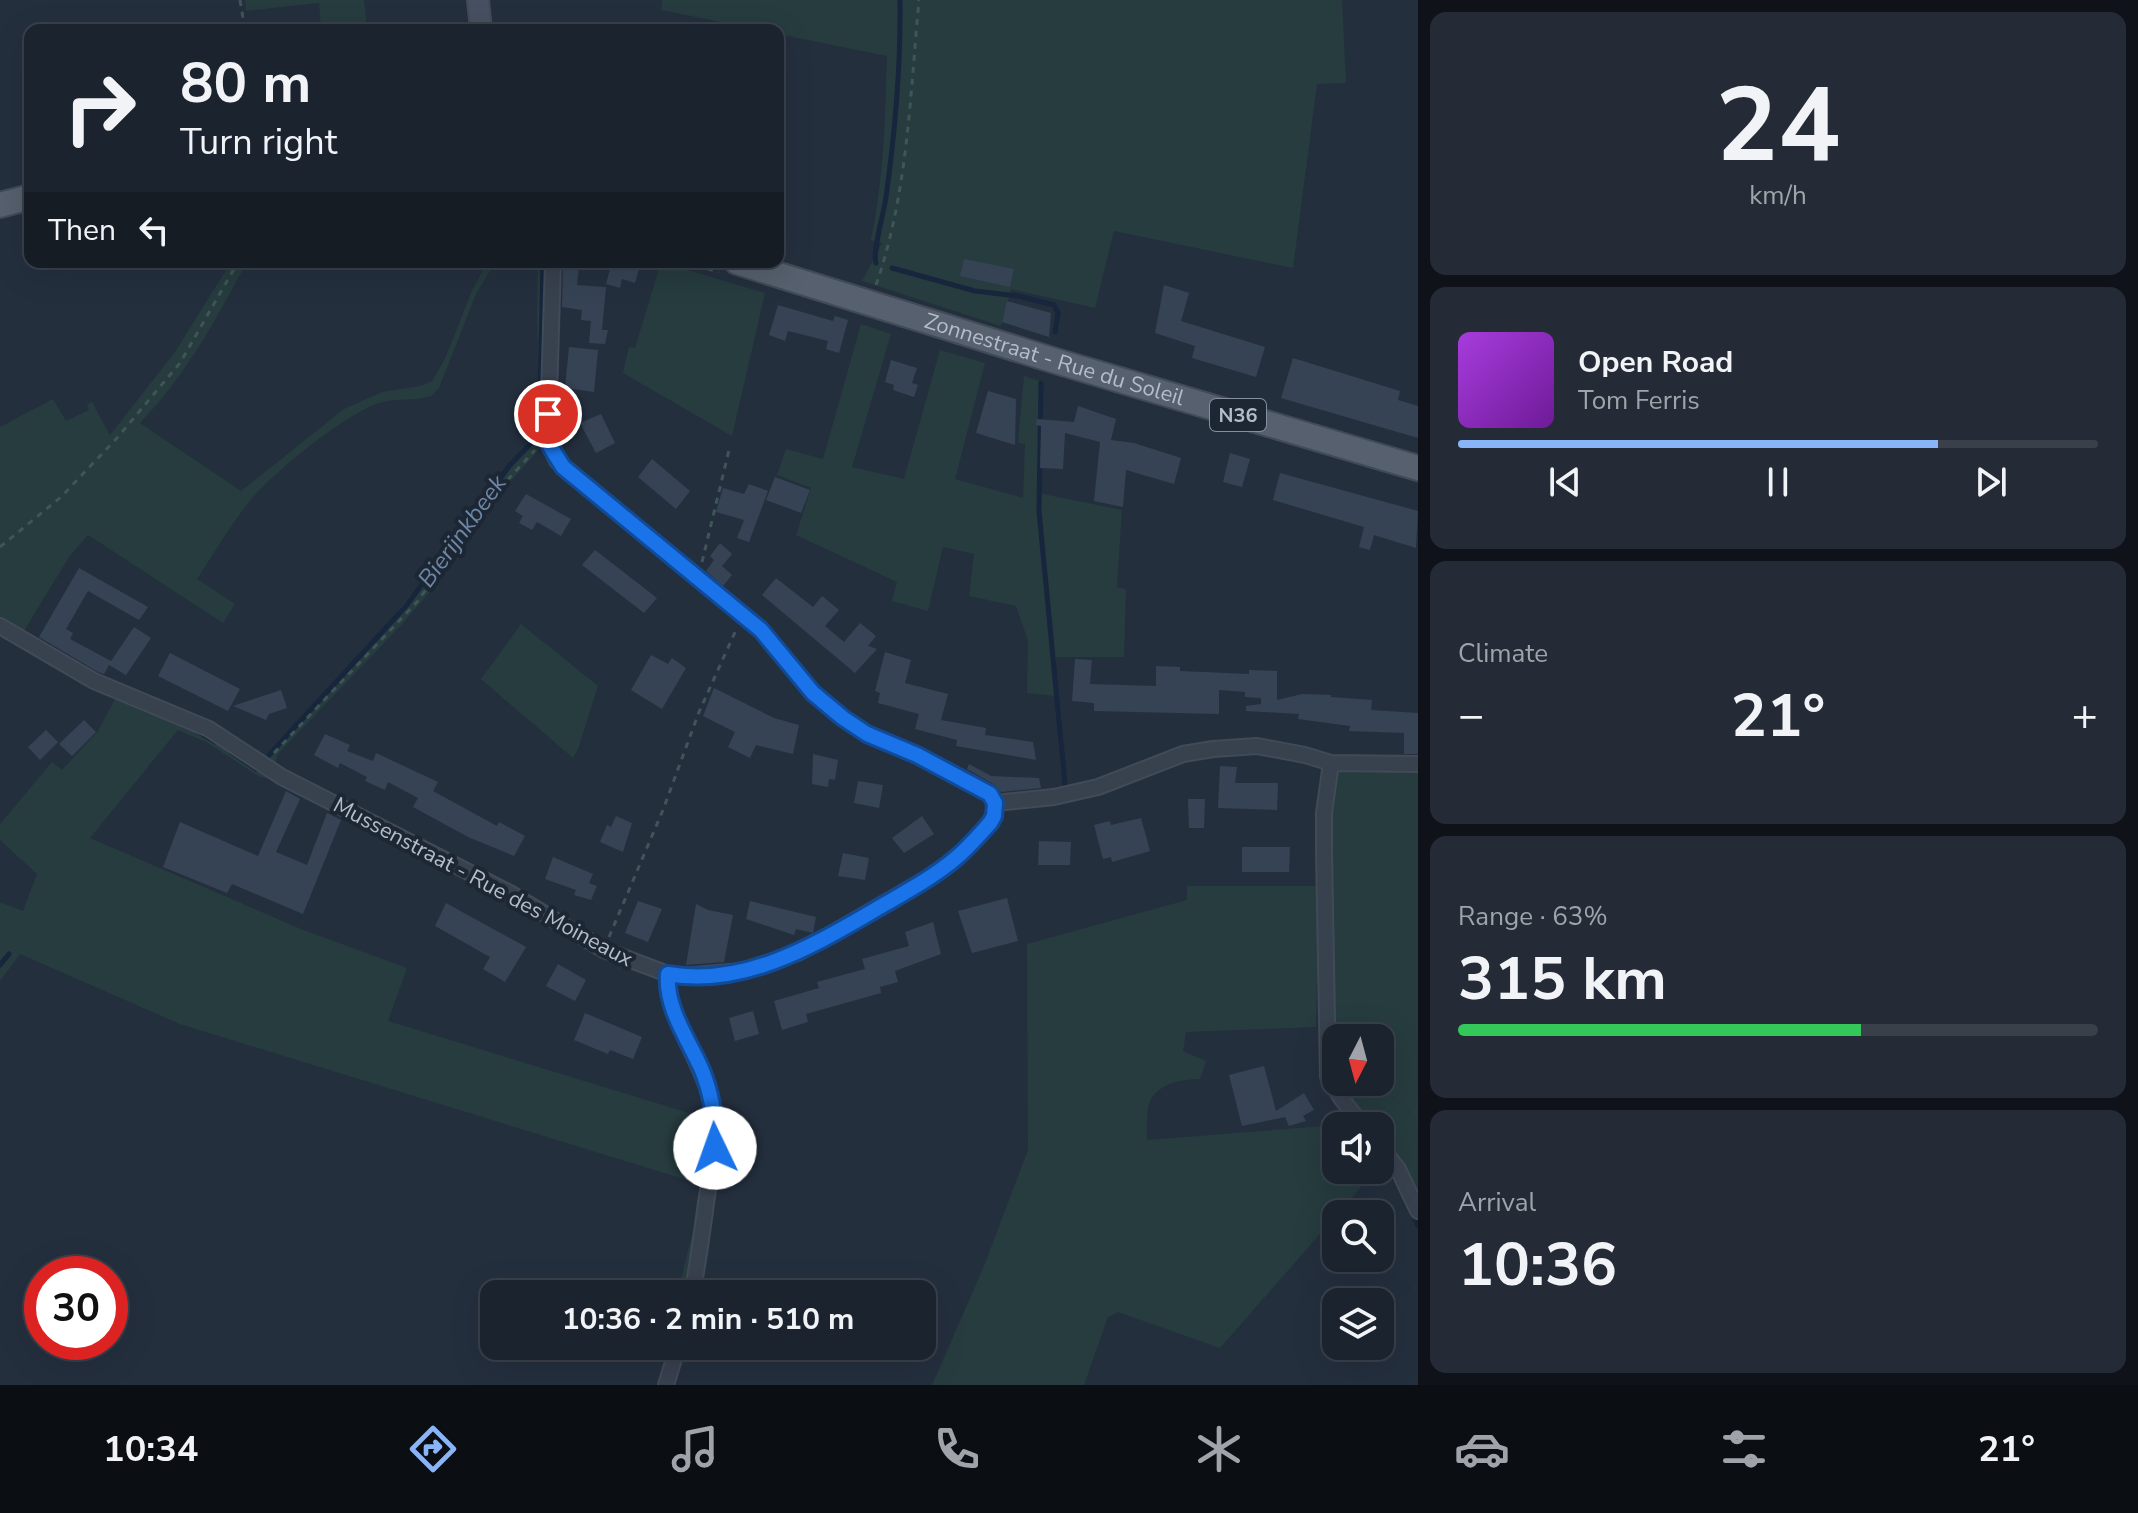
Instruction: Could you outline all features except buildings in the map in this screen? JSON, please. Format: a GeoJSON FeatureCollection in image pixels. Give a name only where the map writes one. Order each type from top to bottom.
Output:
{"type":"FeatureCollection","features":[{"type":"Feature","properties":{"kind":"main road"},"geometry":{"type":"LineString","coordinates":[[0,205],[24,199]]}},
{"type":"Feature","properties":{"kind":"main road","name":"Zonnestraat - Rue du Soleil"},"geometry":{"type":"LineString","coordinates":[[756,268],[1418,468]]}},
{"type":"Feature","properties":{"kind":"street"},"geometry":{"type":"LineString","coordinates":[[478,0],[480,24]]}},
{"type":"Feature","properties":{"kind":"street"},"geometry":{"type":"LineString","coordinates":[[553,268],[548,367],[549,438],[554,455],[563,467],[761,630],[813,693],[867,734],[971,783],[990,794],[995,803],[1054,797],[1098,787],[1183,754],[1213,749],[1267,747],[1331,763],[1418,764]]}},
{"type":"Feature","properties":{"kind":"street","name":"Mussenstraat - Rue des Moineaux"},"geometry":{"type":"LineString","coordinates":[[0,626],[94,681],[209,729],[282,777],[510,893],[604,950],[668,974],[682,976],[741,971],[798,953],[923,882],[956,859],[990,823],[995,803]]}},
{"type":"Feature","properties":{"kind":"street"},"geometry":{"type":"LineString","coordinates":[[1331,763],[1324,813],[1328,1076],[1352,1112]]}},
{"type":"Feature","properties":{"kind":"street"},"geometry":{"type":"LineString","coordinates":[[668,974],[667,987],[672,1005],[707,1084],[716,1124],[694,1280]]}},
{"type":"Feature","properties":{"kind":"street"},"geometry":{"type":"LineString","coordinates":[[1394,1164],[1418,1211]]}},
{"type":"Feature","properties":{"kind":"street"},"geometry":{"type":"LineString","coordinates":[[666,1385],[674,1360]]}},
{"type":"Feature","properties":{"kind":"path"},"geometry":{"type":"LineString","coordinates":[[240,0],[244,24]]}},
{"type":"Feature","properties":{"kind":"path"},"geometry":{"type":"LineString","coordinates":[[869,303],[890,245],[902,183],[919,0]]}},
{"type":"Feature","properties":{"kind":"path"},"geometry":{"type":"LineString","coordinates":[[0,547],[61,497],[117,438],[180,363],[235,268]]}},
{"type":"Feature","properties":{"kind":"path"},"geometry":{"type":"LineString","coordinates":[[267,767],[269,759],[278,749],[417,602],[492,497],[526,458],[549,438]]}},
{"type":"Feature","properties":{"kind":"path"},"geometry":{"type":"LineString","coordinates":[[699,577],[730,446]]}},
{"type":"Feature","properties":{"kind":"path"},"geometry":{"type":"LineString","coordinates":[[604,950],[663,810],[699,712],[743,615]]}},
{"type":"Feature","properties":{"kind":"green space"},"geometry":{"type":"Polygon","coordinates":[[[245,0],[364,0],[366,24],[321,24],[319,3],[246,11],[245,0]]]}},
{"type":"Feature","properties":{"kind":"green space"},"geometry":{"type":"Polygon","coordinates":[[[662,0],[1342,0],[1346,83],[1317,84],[1293,268],[1114,231],[1095,308],[1011,289],[1001,326],[862,281],[882,243],[871,240],[881,171],[887,56],[784,35],[784,24],[730,24],[661,10],[662,0]]]}},
{"type":"Feature","properties":{"kind":"green space"},"geometry":{"type":"Polygon","coordinates":[[[227,268],[244,268],[186,366],[140,423],[241,491],[344,409],[382,392],[432,381],[445,359],[484,268],[500,268],[491,269],[476,294],[439,388],[431,396],[376,404],[345,421],[290,462],[242,511],[197,579],[235,604],[223,623],[88,535],[69,557],[22,634],[0,621],[0,427],[53,399],[66,421],[89,410],[87,404],[92,402],[110,435],[175,352],[227,268]]]}},
{"type":"Feature","properties":{"kind":"green space"},"geometry":{"type":"Polygon","coordinates":[[[538,268],[547,268],[542,420],[538,419],[538,268]]]}},
{"type":"Feature","properties":{"kind":"green space"},"geometry":{"type":"Polygon","coordinates":[[[659,268],[681,268],[765,293],[732,436],[623,373],[629,347],[635,348],[659,268]]]}},
{"type":"Feature","properties":{"kind":"green space"},"geometry":{"type":"Polygon","coordinates":[[[861,324],[891,334],[852,467],[904,479],[940,350],[985,363],[955,479],[1023,498],[1025,444],[1018,443],[1024,376],[1040,381],[1038,493],[1122,510],[1117,587],[1126,589],[1124,657],[1056,657],[1055,696],[1027,693],[1028,641],[1016,606],[969,596],[974,554],[943,547],[928,611],[892,601],[897,582],[796,535],[811,488],[777,475],[786,449],[823,459],[861,324]]]}},
{"type":"Feature","properties":{"kind":"green space"},"geometry":{"type":"Polygon","coordinates":[[[542,426],[546,442],[488,506],[434,587],[277,755],[275,767],[262,759],[392,618],[420,583],[457,525],[542,426]]]}},
{"type":"Feature","properties":{"kind":"green space"},"geometry":{"type":"Polygon","coordinates":[[[521,624],[598,686],[573,758],[481,679],[521,624]]]}},
{"type":"Feature","properties":{"kind":"green space"},"geometry":{"type":"Polygon","coordinates":[[[116,697],[202,730],[280,780],[260,777],[206,742],[178,730],[90,838],[301,929],[407,968],[388,1021],[712,1120],[690,1280],[681,1280],[700,1184],[180,1024],[20,954],[0,981],[0,902],[23,911],[37,874],[0,840],[0,824],[52,762],[62,770],[98,731],[116,697]]]}},
{"type":"Feature","properties":{"kind":"green space"},"geometry":{"type":"Polygon","coordinates":[[[1344,770],[1418,771],[1418,1202],[1394,1157],[1394,1112],[1355,1112],[1343,1096],[1394,1096],[1394,1024],[1329,1024],[1331,977],[1324,846],[1328,796],[1334,775],[1344,770]]]}},
{"type":"Feature","properties":{"kind":"green space"},"geometry":{"type":"Polygon","coordinates":[[[1187,886],[1319,886],[1316,1027],[1186,1032],[1183,1051],[1206,1061],[1200,1079],[1172,1083],[1154,1095],[1148,1110],[1147,1140],[1322,1126],[1322,1184],[1364,1184],[1350,1200],[1322,1200],[1322,1232],[1220,1348],[1118,1312],[1108,1317],[1084,1385],[932,1385],[984,1266],[1028,1150],[1027,944],[1187,900],[1187,886]]]}},
{"type":"Feature","properties":{"kind":"waterway"},"geometry":{"type":"LineString","coordinates":[[876,263],[895,124],[900,0]]}},
{"type":"Feature","properties":{"kind":"waterway","name":"Bierijnkbeek"},"geometry":{"type":"LineString","coordinates":[[269,755],[406,606],[510,465],[539,435],[543,268]]}},
{"type":"Feature","properties":{"kind":"waterway"},"geometry":{"type":"LineString","coordinates":[[892,268],[975,291],[1018,296],[1054,305],[1058,313],[1055,332]]}},
{"type":"Feature","properties":{"kind":"waterway"},"geometry":{"type":"LineString","coordinates":[[1041,383],[1039,511],[1065,784]]}},
{"type":"Feature","properties":{"kind":"waterway","name":"Bierijnkbeek"},"geometry":{"type":"LineString","coordinates":[[197,731],[216,742]]}},
{"type":"Feature","properties":{"kind":"waterway","name":"Bierijnkbeek"},"geometry":{"type":"LineString","coordinates":[[231,752],[256,769]]}},
{"type":"Feature","properties":{"kind":"waterway","name":"Bierijnkbeek"},"geometry":{"type":"LineString","coordinates":[[0,965],[9,954]]}},
{"type":"Feature","properties":{"kind":"waterway"},"geometry":{"type":"LineString","coordinates":[[1394,1178],[1399,1186]]}},
{"type":"Feature","properties":{"kind":"waterway"},"geometry":{"type":"LineString","coordinates":[[1412,1213],[1418,1226]]}},
{"type":"Feature","properties":{"kind":"route"},"geometry":{"type":"LineString","coordinates":[[548,414],[550,446],[557,461],[761,630],[813,693],[867,734],[971,783],[990,794],[995,803],[990,823],[956,859],[923,882],[823,940],[770,964],[741,971],[682,976],[668,974],[667,987],[672,1005],[707,1084],[716,1124],[715,1148]]}}]}
